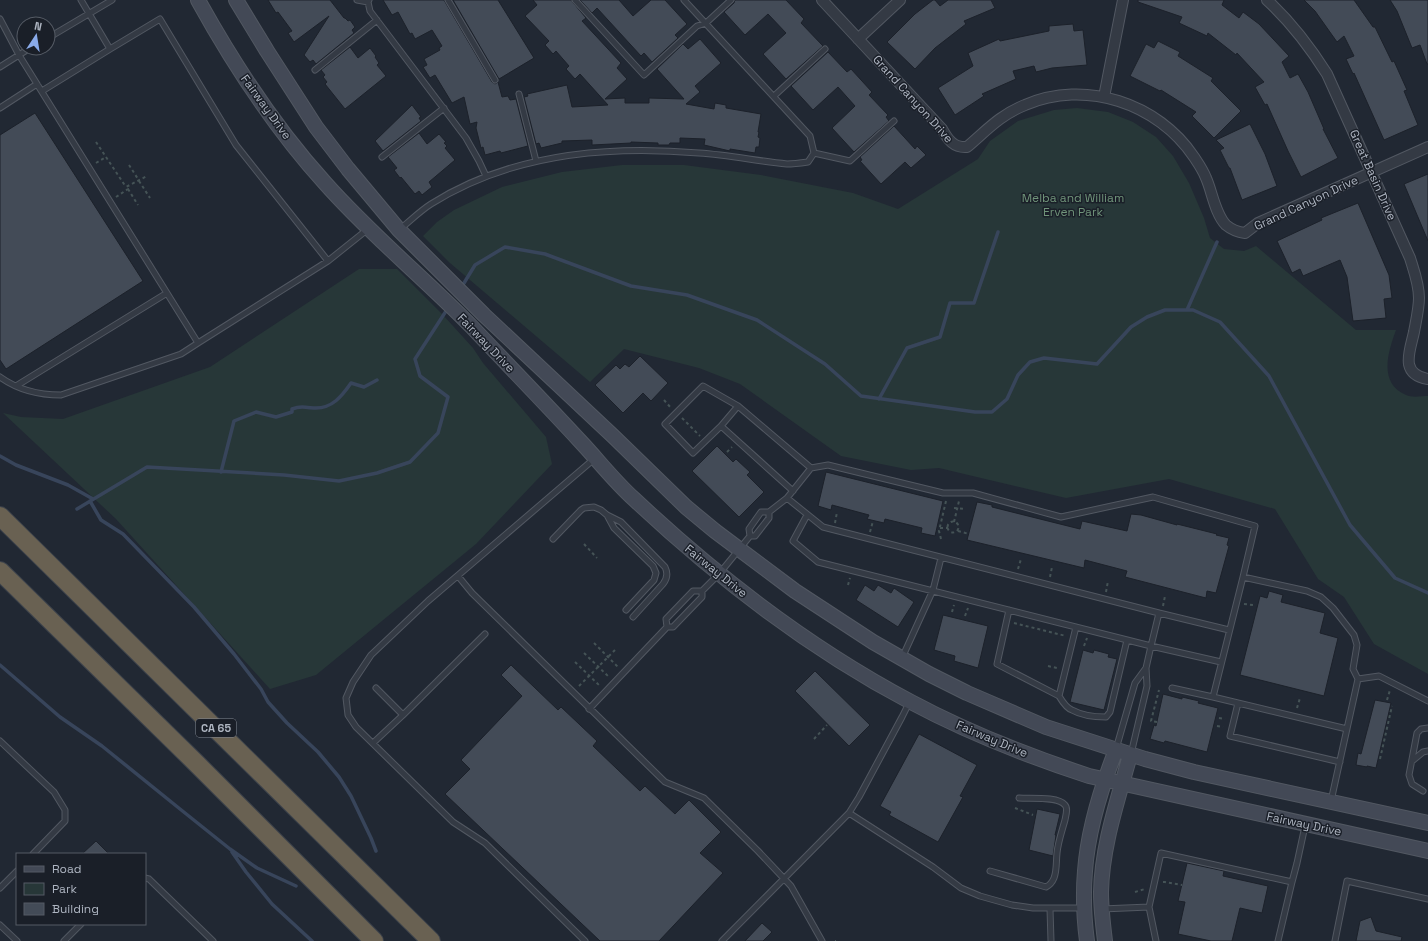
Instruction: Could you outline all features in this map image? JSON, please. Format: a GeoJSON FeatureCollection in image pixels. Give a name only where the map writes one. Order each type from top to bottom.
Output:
{"type":"FeatureCollection","features":[{"type":"Feature","properties":{"kind":"highway","name":"CA 65"},"geometry":{"type":"LineString","coordinates":[[0,516],[432,941]]}},
{"type":"Feature","properties":{"kind":"highway"},"geometry":{"type":"LineString","coordinates":[[0,571],[374,941]]}},
{"type":"Feature","properties":{"kind":"main road","name":"Fairway Drive"},"geometry":{"type":"LineString","coordinates":[[198,0],[243,77],[282,130],[325,183],[368,228],[472,327],[632,498],[719,574],[774,617],[856,671],[909,702],[1030,756],[1104,780],[1428,851]]}},
{"type":"Feature","properties":{"kind":"main road","name":"Fairway Drive"},"geometry":{"type":"LineString","coordinates":[[236,0],[266,51],[316,127],[348,169],[399,230],[484,315],[686,507],[739,550],[834,618],[901,658],[967,693],[1063,733],[1130,755],[1194,772],[1428,823]]}},
{"type":"Feature","properties":{"kind":"main road"},"geometry":{"type":"LineString","coordinates":[[1087,941],[1085,871],[1087,850],[1104,780],[1116,750]]}},
{"type":"Feature","properties":{"kind":"main road"},"geometry":{"type":"LineString","coordinates":[[1105,941],[1101,909],[1101,892],[1105,851],[1130,755]]}},
{"type":"Feature","properties":{"kind":"street","name":"Grand Canyon Drive"},"geometry":{"type":"LineString","coordinates":[[822,0],[956,146],[967,147],[998,120],[1026,104],[1043,99],[1084,94],[1128,103],[1148,113],[1179,138],[1193,156],[1205,177],[1225,224],[1234,231],[1245,233],[1258,223],[1428,147]]}},
{"type":"Feature","properties":{"kind":"street"},"geometry":{"type":"LineString","coordinates":[[858,39],[900,0]]}},
{"type":"Feature","properties":{"kind":"street"},"geometry":{"type":"LineString","coordinates":[[1104,97],[1123,0]]}},
{"type":"Feature","properties":{"kind":"street","name":"Great Basin Drive"},"geometry":{"type":"LineString","coordinates":[[1268,0],[1296,29],[1312,50],[1327,74],[1410,258],[1416,279],[1419,298],[1414,333],[1408,359],[1412,371],[1420,378],[1428,379]]}},
{"type":"Feature","properties":{"kind":"lane"},"geometry":{"type":"LineString","coordinates":[[81,0],[110,49]]}},
{"type":"Feature","properties":{"kind":"lane"},"geometry":{"type":"LineString","coordinates":[[56,33],[112,0]]}},
{"type":"Feature","properties":{"kind":"lane"},"geometry":{"type":"LineString","coordinates":[[357,0],[369,1],[370,10],[377,20],[466,138],[486,176]]}},
{"type":"Feature","properties":{"kind":"lane"},"geometry":{"type":"LineString","coordinates":[[448,0],[495,80]]}},
{"type":"Feature","properties":{"kind":"lane"},"geometry":{"type":"LineString","coordinates":[[575,0],[644,75],[697,26],[706,23],[731,0]]}},
{"type":"Feature","properties":{"kind":"lane"},"geometry":{"type":"LineString","coordinates":[[399,230],[430,205],[486,176],[536,161],[571,155],[613,151],[674,151],[726,155],[788,164],[808,162],[814,154],[810,136],[684,0]]}},
{"type":"Feature","properties":{"kind":"lane"},"geometry":{"type":"LineString","coordinates":[[0,19],[16,49]]}},
{"type":"Feature","properties":{"kind":"lane"},"geometry":{"type":"LineString","coordinates":[[42,92],[160,19],[236,145],[328,261]]}},
{"type":"Feature","properties":{"kind":"lane"},"geometry":{"type":"LineString","coordinates":[[315,70],[377,20]]}},
{"type":"Feature","properties":{"kind":"lane"},"geometry":{"type":"LineString","coordinates":[[774,96],[825,49]]}},
{"type":"Feature","properties":{"kind":"lane"},"geometry":{"type":"LineString","coordinates":[[0,67],[17,56]]}},
{"type":"Feature","properties":{"kind":"lane"},"geometry":{"type":"LineString","coordinates":[[20,56],[198,343]]}},
{"type":"Feature","properties":{"kind":"lane"},"geometry":{"type":"LineString","coordinates":[[0,108],[38,84]]}},
{"type":"Feature","properties":{"kind":"lane"},"geometry":{"type":"LineString","coordinates":[[519,94],[536,161]]}},
{"type":"Feature","properties":{"kind":"lane"},"geometry":{"type":"LineString","coordinates":[[382,157],[444,108]]}},
{"type":"Feature","properties":{"kind":"lane"},"geometry":{"type":"LineString","coordinates":[[814,154],[850,161],[894,121]]}},
{"type":"Feature","properties":{"kind":"lane"},"geometry":{"type":"LineString","coordinates":[[0,377],[9,383],[28,391],[47,395],[61,395],[181,354],[328,261],[368,228]]}},
{"type":"Feature","properties":{"kind":"lane"},"geometry":{"type":"LineString","coordinates":[[16,386],[167,293]]}},
{"type":"Feature","properties":{"kind":"lane"},"geometry":{"type":"LineString","coordinates":[[738,406],[721,426],[693,453],[665,424],[702,386],[738,406],[811,468]]}},
{"type":"Feature","properties":{"kind":"lane"},"geometry":{"type":"LineString","coordinates":[[721,426],[792,491]]}},
{"type":"Feature","properties":{"kind":"lane"},"geometry":{"type":"LineString","coordinates":[[585,941],[485,843],[453,822],[356,727],[348,715],[346,698],[353,682],[371,655],[428,601],[595,458]]}},
{"type":"Feature","properties":{"kind":"lane"},"geometry":{"type":"LineString","coordinates":[[750,536],[749,529],[761,512],[769,512],[787,498],[811,468],[828,465],[943,493],[973,493],[1060,517],[1080,514],[1153,497],[1255,526],[1213,697]]}},
{"type":"Feature","properties":{"kind":"lane"},"geometry":{"type":"LineString","coordinates":[[787,498],[823,527],[1229,630]]}},
{"type":"Feature","properties":{"kind":"lane"},"geometry":{"type":"LineString","coordinates":[[553,539],[584,508],[598,508],[607,515],[621,522],[666,570],[667,577],[663,584],[633,617]]}},
{"type":"Feature","properties":{"kind":"lane"},"geometry":{"type":"LineString","coordinates":[[589,709],[667,627],[673,627],[702,598],[702,591],[719,574],[750,536],[755,536],[769,518],[769,512]]}},
{"type":"Feature","properties":{"kind":"lane"},"geometry":{"type":"LineString","coordinates":[[607,515],[614,528],[653,566],[655,570],[654,580],[626,610]]}},
{"type":"Feature","properties":{"kind":"lane"},"geometry":{"type":"LineString","coordinates":[[807,515],[793,541],[818,562],[1151,646],[1221,662]]}},
{"type":"Feature","properties":{"kind":"lane"},"geometry":{"type":"LineString","coordinates":[[901,658],[933,590],[941,558]]}},
{"type":"Feature","properties":{"kind":"lane"},"geometry":{"type":"LineString","coordinates":[[458,576],[472,593],[665,782],[704,798],[784,878],[822,941]]}},
{"type":"Feature","properties":{"kind":"lane"},"geometry":{"type":"LineString","coordinates":[[1243,577],[1307,591],[1321,597],[1333,608],[1354,635],[1357,645],[1353,669],[1358,680],[1331,802]]}},
{"type":"Feature","properties":{"kind":"lane"},"geometry":{"type":"LineString","coordinates":[[667,627],[666,619],[694,591],[702,591]]}},
{"type":"Feature","properties":{"kind":"lane"},"geometry":{"type":"LineString","coordinates":[[1009,610],[997,664],[1059,696],[1064,704],[1071,710],[1099,717],[1106,717],[1110,712],[1127,640]]}},
{"type":"Feature","properties":{"kind":"lane"},"geometry":{"type":"LineString","coordinates":[[1130,755],[1147,686],[1146,668],[1159,613]]}},
{"type":"Feature","properties":{"kind":"lane"},"geometry":{"type":"LineString","coordinates":[[1059,696],[1076,627]]}},
{"type":"Feature","properties":{"kind":"lane"},"geometry":{"type":"LineString","coordinates":[[373,743],[485,634]]}},
{"type":"Feature","properties":{"kind":"lane"},"geometry":{"type":"LineString","coordinates":[[1116,750],[1134,683],[1146,668]]}},
{"type":"Feature","properties":{"kind":"lane"},"geometry":{"type":"LineString","coordinates":[[1358,680],[1379,676],[1428,701]]}},
{"type":"Feature","properties":{"kind":"lane"},"geometry":{"type":"LineString","coordinates":[[376,688],[403,715]]}},
{"type":"Feature","properties":{"kind":"lane"},"geometry":{"type":"LineString","coordinates":[[1172,688],[1347,729]]}},
{"type":"Feature","properties":{"kind":"lane"},"geometry":{"type":"LineString","coordinates":[[722,941],[849,813],[909,702]]}},
{"type":"Feature","properties":{"kind":"lane"},"geometry":{"type":"LineString","coordinates":[[1238,703],[1230,736],[1340,762]]}},
{"type":"Feature","properties":{"kind":"lane"},"geometry":{"type":"LineString","coordinates":[[1423,791],[1412,784],[1409,775],[1417,733],[1421,729],[1428,728]]}},
{"type":"Feature","properties":{"kind":"lane"},"geometry":{"type":"LineString","coordinates":[[0,741],[54,792],[65,810],[65,821],[34,853]]}},
{"type":"Feature","properties":{"kind":"lane"},"geometry":{"type":"LineString","coordinates":[[1412,761],[1422,752],[1428,751]]}},
{"type":"Feature","properties":{"kind":"lane"},"geometry":{"type":"LineString","coordinates":[[990,871],[1046,887],[1051,884],[1054,878],[1057,853],[1066,815],[1065,805],[1062,802],[1047,798],[1019,798]]}},
{"type":"Feature","properties":{"kind":"lane"},"geometry":{"type":"LineString","coordinates":[[849,813],[933,867],[962,888],[980,896],[1012,905],[1033,908],[1085,908]]}},
{"type":"Feature","properties":{"kind":"lane"},"geometry":{"type":"LineString","coordinates":[[1278,941],[1305,824]]}},
{"type":"Feature","properties":{"kind":"lane"},"geometry":{"type":"LineString","coordinates":[[1156,941],[1149,907],[1161,853],[1292,882]]}},
{"type":"Feature","properties":{"kind":"lane"},"geometry":{"type":"LineString","coordinates":[[0,888],[16,872]]}},
{"type":"Feature","properties":{"kind":"lane"},"geometry":{"type":"LineString","coordinates":[[146,878],[149,879],[213,941]]}},
{"type":"Feature","properties":{"kind":"lane"},"geometry":{"type":"LineString","coordinates":[[1335,941],[1348,881],[1428,899]]}},
{"type":"Feature","properties":{"kind":"lane"},"geometry":{"type":"LineString","coordinates":[[1101,909],[1149,907]]}},
{"type":"Feature","properties":{"kind":"lane"},"geometry":{"type":"LineString","coordinates":[[1050,909],[1052,941]]}},
{"type":"Feature","properties":{"kind":"lane"},"geometry":{"type":"LineString","coordinates":[[0,925],[17,941]]}},
{"type":"Feature","properties":{"kind":"lane"},"geometry":{"type":"LineString","coordinates":[[64,941],[80,925]]}},
{"type":"Feature","properties":{"kind":"path"},"geometry":{"type":"LineString","coordinates":[[96,142],[138,205]]}},
{"type":"Feature","properties":{"kind":"path"},"geometry":{"type":"LineString","coordinates":[[129,165],[150,198]]}},
{"type":"Feature","properties":{"kind":"path"},"geometry":{"type":"LineString","coordinates":[[110,200],[139,180],[148,176]]}},
{"type":"Feature","properties":{"kind":"path"},"geometry":{"type":"LineString","coordinates":[[664,400],[706,441]]}},
{"type":"Feature","properties":{"kind":"path"},"geometry":{"type":"LineString","coordinates":[[941,539],[939,531],[948,493]]}},
{"type":"Feature","properties":{"kind":"path"},"geometry":{"type":"LineString","coordinates":[[954,522],[961,493]]}},
{"type":"Feature","properties":{"kind":"path"},"geometry":{"type":"LineString","coordinates":[[954,508],[965,509]]}},
{"type":"Feature","properties":{"kind":"path"},"geometry":{"type":"LineString","coordinates":[[948,528],[949,524],[954,522]]}},
{"type":"Feature","properties":{"kind":"path"},"geometry":{"type":"LineString","coordinates":[[954,522],[959,525],[958,531]]}},
{"type":"Feature","properties":{"kind":"path"},"geometry":{"type":"LineString","coordinates":[[940,528],[948,528]]}},
{"type":"Feature","properties":{"kind":"path"},"geometry":{"type":"LineString","coordinates":[[948,528],[952,533],[958,531],[969,534]]}},
{"type":"Feature","properties":{"kind":"path"},"geometry":{"type":"LineString","coordinates":[[584,544],[597,558]]}},
{"type":"Feature","properties":{"kind":"path"},"geometry":{"type":"LineString","coordinates":[[1007,621],[1074,637]]}},
{"type":"Feature","properties":{"kind":"path"},"geometry":{"type":"LineString","coordinates":[[594,643],[624,673]]}},
{"type":"Feature","properties":{"kind":"path"},"geometry":{"type":"LineString","coordinates":[[573,693],[615,650]]}},
{"type":"Feature","properties":{"kind":"path"},"geometry":{"type":"LineString","coordinates":[[584,653],[614,682]]}},
{"type":"Feature","properties":{"kind":"path"},"geometry":{"type":"LineString","coordinates":[[575,662],[606,692]]}},
{"type":"Feature","properties":{"kind":"path"},"geometry":{"type":"LineString","coordinates":[[1157,722],[1152,721],[1159,690]]}},
{"type":"Feature","properties":{"kind":"path"},"geometry":{"type":"LineString","coordinates":[[1380,759],[1392,706]]}},
{"type":"Feature","properties":{"kind":"path"},"geometry":{"type":"LineString","coordinates":[[814,739],[827,725]]}},
{"type":"Feature","properties":{"kind":"path"},"geometry":{"type":"LineString","coordinates":[[1015,808],[1033,815]]}},
{"type":"Feature","properties":{"kind":"green space","name":"Melba and William Erven Park"},"geometry":{"type":"Polygon","coordinates":[[[1077,108],[1108,112],[1133,122],[1156,137],[1173,156],[1189,183],[1204,218],[1210,238],[1224,249],[1244,251],[1256,246],[1356,330],[1396,330],[1388,357],[1388,375],[1397,390],[1406,395],[1414,397],[1428,396],[1428,674],[1374,644],[1344,597],[1318,579],[1275,509],[1169,479],[1066,498],[939,468],[911,470],[841,456],[740,384],[699,368],[624,349],[590,382],[450,263],[423,236],[437,222],[454,210],[502,187],[562,172],[622,165],[684,165],[761,175],[853,193],[898,209],[978,159],[990,141],[1018,121],[1054,110],[1077,108]]]}},
{"type":"Feature","properties":{"kind":"green space"},"geometry":{"type":"Polygon","coordinates":[[[359,269],[397,269],[443,315],[473,348],[483,363],[546,437],[552,464],[476,544],[316,675],[270,689],[116,519],[3,413],[21,417],[63,419],[210,367],[359,269]]]}},
{"type":"Feature","properties":{"kind":"building"},"geometry":{"type":"Polygon","coordinates":[[[268,0],[330,0],[344,18],[348,21],[350,20],[355,27],[352,30],[354,33],[316,64],[313,60],[310,62],[304,55],[329,16],[294,42],[288,33],[292,31],[278,12],[276,13],[268,0]]]}},
{"type":"Feature","properties":{"kind":"building"},"geometry":{"type":"Polygon","coordinates":[[[383,0],[444,0],[492,82],[495,84],[498,82],[502,97],[508,96],[510,100],[516,99],[528,146],[501,153],[500,151],[485,155],[483,147],[481,148],[476,128],[477,122],[470,124],[464,97],[452,103],[435,75],[430,78],[423,67],[427,65],[424,59],[440,50],[439,48],[442,46],[432,30],[415,39],[412,33],[410,34],[398,12],[392,15],[383,0]]]}},
{"type":"Feature","properties":{"kind":"building"},"geometry":{"type":"Polygon","coordinates":[[[453,0],[498,0],[534,58],[499,79],[453,0]]]}},
{"type":"Feature","properties":{"kind":"building"},"geometry":{"type":"Polygon","coordinates":[[[533,0],[571,0],[586,18],[582,21],[621,63],[617,68],[627,79],[605,99],[625,98],[625,103],[649,103],[649,98],[684,99],[657,69],[683,44],[688,49],[700,39],[721,63],[695,86],[700,92],[686,104],[714,109],[715,103],[726,105],[726,108],[761,114],[758,132],[758,137],[760,138],[759,147],[756,147],[755,153],[730,149],[730,151],[704,145],[705,139],[680,138],[680,143],[670,143],[669,145],[631,142],[592,145],[592,140],[562,141],[562,143],[541,148],[539,143],[536,144],[524,97],[528,96],[527,94],[567,85],[572,107],[608,105],[580,74],[575,79],[566,69],[569,66],[556,51],[553,54],[545,45],[549,41],[525,16],[537,5],[533,0]]]}},
{"type":"Feature","properties":{"kind":"building"},"geometry":{"type":"Polygon","coordinates":[[[580,0],[619,0],[633,16],[651,0],[665,0],[687,24],[675,35],[678,38],[652,62],[644,53],[641,56],[597,8],[592,13],[580,0]]]}},
{"type":"Feature","properties":{"kind":"building"},"geometry":{"type":"Polygon","coordinates":[[[735,0],[786,0],[804,19],[801,23],[823,46],[786,79],[763,54],[786,33],[768,14],[745,35],[724,12],[734,3],[735,0]]]}},
{"type":"Feature","properties":{"kind":"building"},"geometry":{"type":"Polygon","coordinates":[[[935,0],[940,6],[948,0],[991,0],[995,8],[964,21],[966,24],[935,48],[915,69],[887,42],[915,14],[935,0]]]}},
{"type":"Feature","properties":{"kind":"building"},"geometry":{"type":"Polygon","coordinates":[[[1138,0],[1224,0],[1222,5],[1239,18],[1243,12],[1259,24],[1289,56],[1282,62],[1290,78],[1298,74],[1308,92],[1323,129],[1338,158],[1301,177],[1267,104],[1265,105],[1255,87],[1264,82],[1237,53],[1236,55],[1208,33],[1207,36],[1179,23],[1182,17],[1138,2],[1138,0]]]}},
{"type":"Feature","properties":{"kind":"building"},"geometry":{"type":"Polygon","coordinates":[[[1304,0],[1354,0],[1373,27],[1375,27],[1392,62],[1394,61],[1407,90],[1404,91],[1418,125],[1384,140],[1354,73],[1353,74],[1346,59],[1354,56],[1344,36],[1337,42],[1315,11],[1304,0]]]}},
{"type":"Feature","properties":{"kind":"building"},"geometry":{"type":"Polygon","coordinates":[[[1390,0],[1428,0],[1428,64],[1420,45],[1412,48],[1397,11],[1390,0]]]}},
{"type":"Feature","properties":{"kind":"building"},"geometry":{"type":"Polygon","coordinates":[[[1073,24],[1074,31],[1083,30],[1087,65],[1052,68],[1036,72],[1034,66],[1013,71],[1016,79],[982,94],[984,96],[955,115],[938,88],[973,66],[968,53],[999,39],[1000,41],[1049,31],[1049,26],[1073,24]]]}},
{"type":"Feature","properties":{"kind":"building"},"geometry":{"type":"Polygon","coordinates":[[[1158,41],[1180,52],[1178,56],[1213,78],[1211,81],[1241,111],[1214,138],[1192,116],[1196,112],[1161,90],[1160,91],[1130,76],[1146,44],[1154,48],[1158,41]]]}},
{"type":"Feature","properties":{"kind":"building"},"geometry":{"type":"Polygon","coordinates":[[[350,47],[358,58],[370,48],[379,63],[377,65],[386,76],[345,109],[325,84],[327,82],[323,77],[325,75],[321,70],[350,47]]]}},
{"type":"Feature","properties":{"kind":"building"},"geometry":{"type":"Polygon","coordinates":[[[828,52],[847,72],[851,69],[872,92],[869,95],[888,115],[886,117],[889,121],[854,152],[832,128],[855,106],[838,87],[813,110],[791,86],[828,52]]]}},
{"type":"Feature","properties":{"kind":"building"},"geometry":{"type":"Polygon","coordinates":[[[412,105],[421,117],[419,118],[421,121],[383,151],[375,141],[412,105]]]}},
{"type":"Feature","properties":{"kind":"building"},"geometry":{"type":"Polygon","coordinates":[[[35,113],[143,281],[6,369],[0,360],[0,135],[35,113]]]}},
{"type":"Feature","properties":{"kind":"building"},"geometry":{"type":"Polygon","coordinates":[[[1250,124],[1265,154],[1277,186],[1242,200],[1230,168],[1220,150],[1224,148],[1216,140],[1250,124]]]}},
{"type":"Feature","properties":{"kind":"building"},"geometry":{"type":"Polygon","coordinates":[[[894,126],[915,149],[917,146],[926,155],[911,168],[905,162],[881,184],[860,161],[862,160],[860,157],[894,126]]]}},
{"type":"Feature","properties":{"kind":"building"},"geometry":{"type":"Polygon","coordinates":[[[419,133],[427,144],[439,134],[446,142],[444,143],[447,146],[445,148],[455,160],[429,182],[432,187],[422,195],[419,191],[415,194],[401,177],[400,178],[394,170],[397,168],[388,157],[419,133]]]}},
{"type":"Feature","properties":{"kind":"building"},"geometry":{"type":"Polygon","coordinates":[[[1428,174],[1428,241],[1404,184],[1428,174]]]}},
{"type":"Feature","properties":{"kind":"building"},"geometry":{"type":"Polygon","coordinates":[[[1358,203],[1389,275],[1392,298],[1384,299],[1386,318],[1353,321],[1347,277],[1340,260],[1303,276],[1300,269],[1292,273],[1277,241],[1322,220],[1321,218],[1358,203]]]}},
{"type":"Feature","properties":{"kind":"building"},"geometry":{"type":"Polygon","coordinates":[[[640,356],[668,383],[651,401],[643,393],[623,413],[595,385],[616,365],[620,369],[625,364],[629,367],[640,356]]]}},
{"type":"Feature","properties":{"kind":"building"},"geometry":{"type":"Polygon","coordinates":[[[717,446],[733,462],[736,459],[750,472],[747,475],[764,492],[739,517],[692,471],[717,446]]]}},
{"type":"Feature","properties":{"kind":"building"},"geometry":{"type":"Polygon","coordinates":[[[826,472],[943,501],[935,536],[921,533],[922,528],[885,519],[884,523],[867,519],[869,515],[832,505],[831,510],[818,506],[826,472]]]}},
{"type":"Feature","properties":{"kind":"building"},"geometry":{"type":"Polygon","coordinates":[[[977,502],[1080,529],[1082,521],[1127,531],[1131,514],[1141,515],[1229,538],[1227,545],[1229,546],[1216,593],[1207,591],[1206,598],[1125,577],[1127,571],[1085,560],[1084,568],[967,540],[977,502]]]}},
{"type":"Feature","properties":{"kind":"building"},"geometry":{"type":"Polygon","coordinates":[[[865,585],[874,591],[878,585],[891,593],[894,588],[914,602],[898,627],[856,600],[865,585]]]}},
{"type":"Feature","properties":{"kind":"building"},"geometry":{"type":"Polygon","coordinates":[[[1269,591],[1283,595],[1281,602],[1325,613],[1320,633],[1338,638],[1324,696],[1240,675],[1260,596],[1267,598],[1269,591]]]}},
{"type":"Feature","properties":{"kind":"building"},"geometry":{"type":"Polygon","coordinates":[[[943,615],[988,626],[978,668],[954,661],[955,656],[934,650],[943,615]]]}},
{"type":"Feature","properties":{"kind":"building"},"geometry":{"type":"Polygon","coordinates":[[[1083,650],[1093,653],[1094,650],[1109,654],[1108,657],[1117,659],[1104,710],[1070,702],[1083,650]]]}},
{"type":"Feature","properties":{"kind":"building"},"geometry":{"type":"Polygon","coordinates":[[[511,665],[558,710],[561,707],[597,741],[593,746],[640,791],[645,786],[675,814],[689,800],[721,832],[700,853],[723,873],[659,941],[600,941],[445,794],[470,769],[461,760],[522,696],[501,675],[511,665]]]}},
{"type":"Feature","properties":{"kind":"building"},"geometry":{"type":"Polygon","coordinates":[[[815,671],[870,725],[849,746],[795,691],[815,671]]]}},
{"type":"Feature","properties":{"kind":"building"},"geometry":{"type":"Polygon","coordinates":[[[1163,694],[1182,699],[1182,697],[1199,701],[1198,703],[1218,708],[1207,752],[1165,741],[1164,743],[1150,739],[1154,725],[1156,726],[1163,694]]]}},
{"type":"Feature","properties":{"kind":"building"},"geometry":{"type":"Polygon","coordinates":[[[1375,700],[1391,703],[1376,768],[1356,765],[1358,753],[1361,754],[1375,700]]]}},
{"type":"Feature","properties":{"kind":"building"},"geometry":{"type":"Polygon","coordinates":[[[919,734],[977,765],[960,796],[963,797],[938,842],[889,815],[891,812],[880,806],[919,734]]]}},
{"type":"Feature","properties":{"kind":"building"},"geometry":{"type":"Polygon","coordinates":[[[1037,809],[1060,814],[1055,835],[1053,856],[1029,850],[1037,809]]]}},
{"type":"Feature","properties":{"kind":"building"},"geometry":{"type":"Polygon","coordinates":[[[96,841],[108,853],[83,853],[96,841]]]}},
{"type":"Feature","properties":{"kind":"building"},"geometry":{"type":"Polygon","coordinates":[[[1187,863],[1224,871],[1223,876],[1268,886],[1262,913],[1240,908],[1232,941],[1211,941],[1178,934],[1185,902],[1178,901],[1187,863]]]}},
{"type":"Feature","properties":{"kind":"building"},"geometry":{"type":"Polygon","coordinates":[[[1371,917],[1376,931],[1402,937],[1401,941],[1356,941],[1360,921],[1371,917]]]}},
{"type":"Feature","properties":{"kind":"building"},"geometry":{"type":"Polygon","coordinates":[[[762,923],[772,932],[763,941],[745,941],[762,923]]]}},
{"type":"Feature","properties":{"kind":"waterway"},"geometry":{"type":"LineString","coordinates":[[879,399],[907,348],[940,337],[950,303],[974,303],[998,232]]}},
{"type":"Feature","properties":{"kind":"waterway"},"geometry":{"type":"LineString","coordinates":[[1187,310],[1217,242]]}},
{"type":"Feature","properties":{"kind":"waterway"},"geometry":{"type":"LineString","coordinates":[[461,288],[475,265],[505,247],[545,254],[631,286],[687,295],[757,320],[825,364],[861,396],[975,412],[992,412],[1007,399],[1018,375],[1030,362],[1044,358],[1097,364],[1131,327],[1147,317],[1165,310],[1193,310],[1220,322],[1269,376],[1350,525],[1395,578],[1428,593]]}},
{"type":"Feature","properties":{"kind":"waterway"},"geometry":{"type":"LineString","coordinates":[[77,509],[147,467],[284,475],[339,481],[377,473],[410,462],[438,433],[448,397],[420,376],[415,359],[448,308]]}},
{"type":"Feature","properties":{"kind":"waterway"},"geometry":{"type":"LineString","coordinates":[[221,472],[234,421],[256,412],[276,417],[292,412],[292,409],[299,407],[320,408],[336,401],[351,383],[364,387],[377,380]]}},
{"type":"Feature","properties":{"kind":"waterway"},"geometry":{"type":"LineString","coordinates":[[0,456],[16,465],[68,485],[93,499]]}},
{"type":"Feature","properties":{"kind":"waterway"},"geometry":{"type":"LineString","coordinates":[[90,501],[101,520],[123,534],[194,607],[234,654],[261,689],[268,702],[287,723],[318,752],[339,777],[351,796],[376,851]]}},
{"type":"Feature","properties":{"kind":"waterway"},"geometry":{"type":"LineString","coordinates":[[0,665],[60,717],[102,746],[230,849],[257,868],[296,886]]}},
{"type":"Feature","properties":{"kind":"waterway"},"geometry":{"type":"LineString","coordinates":[[232,852],[272,904],[312,941]]}}]}
